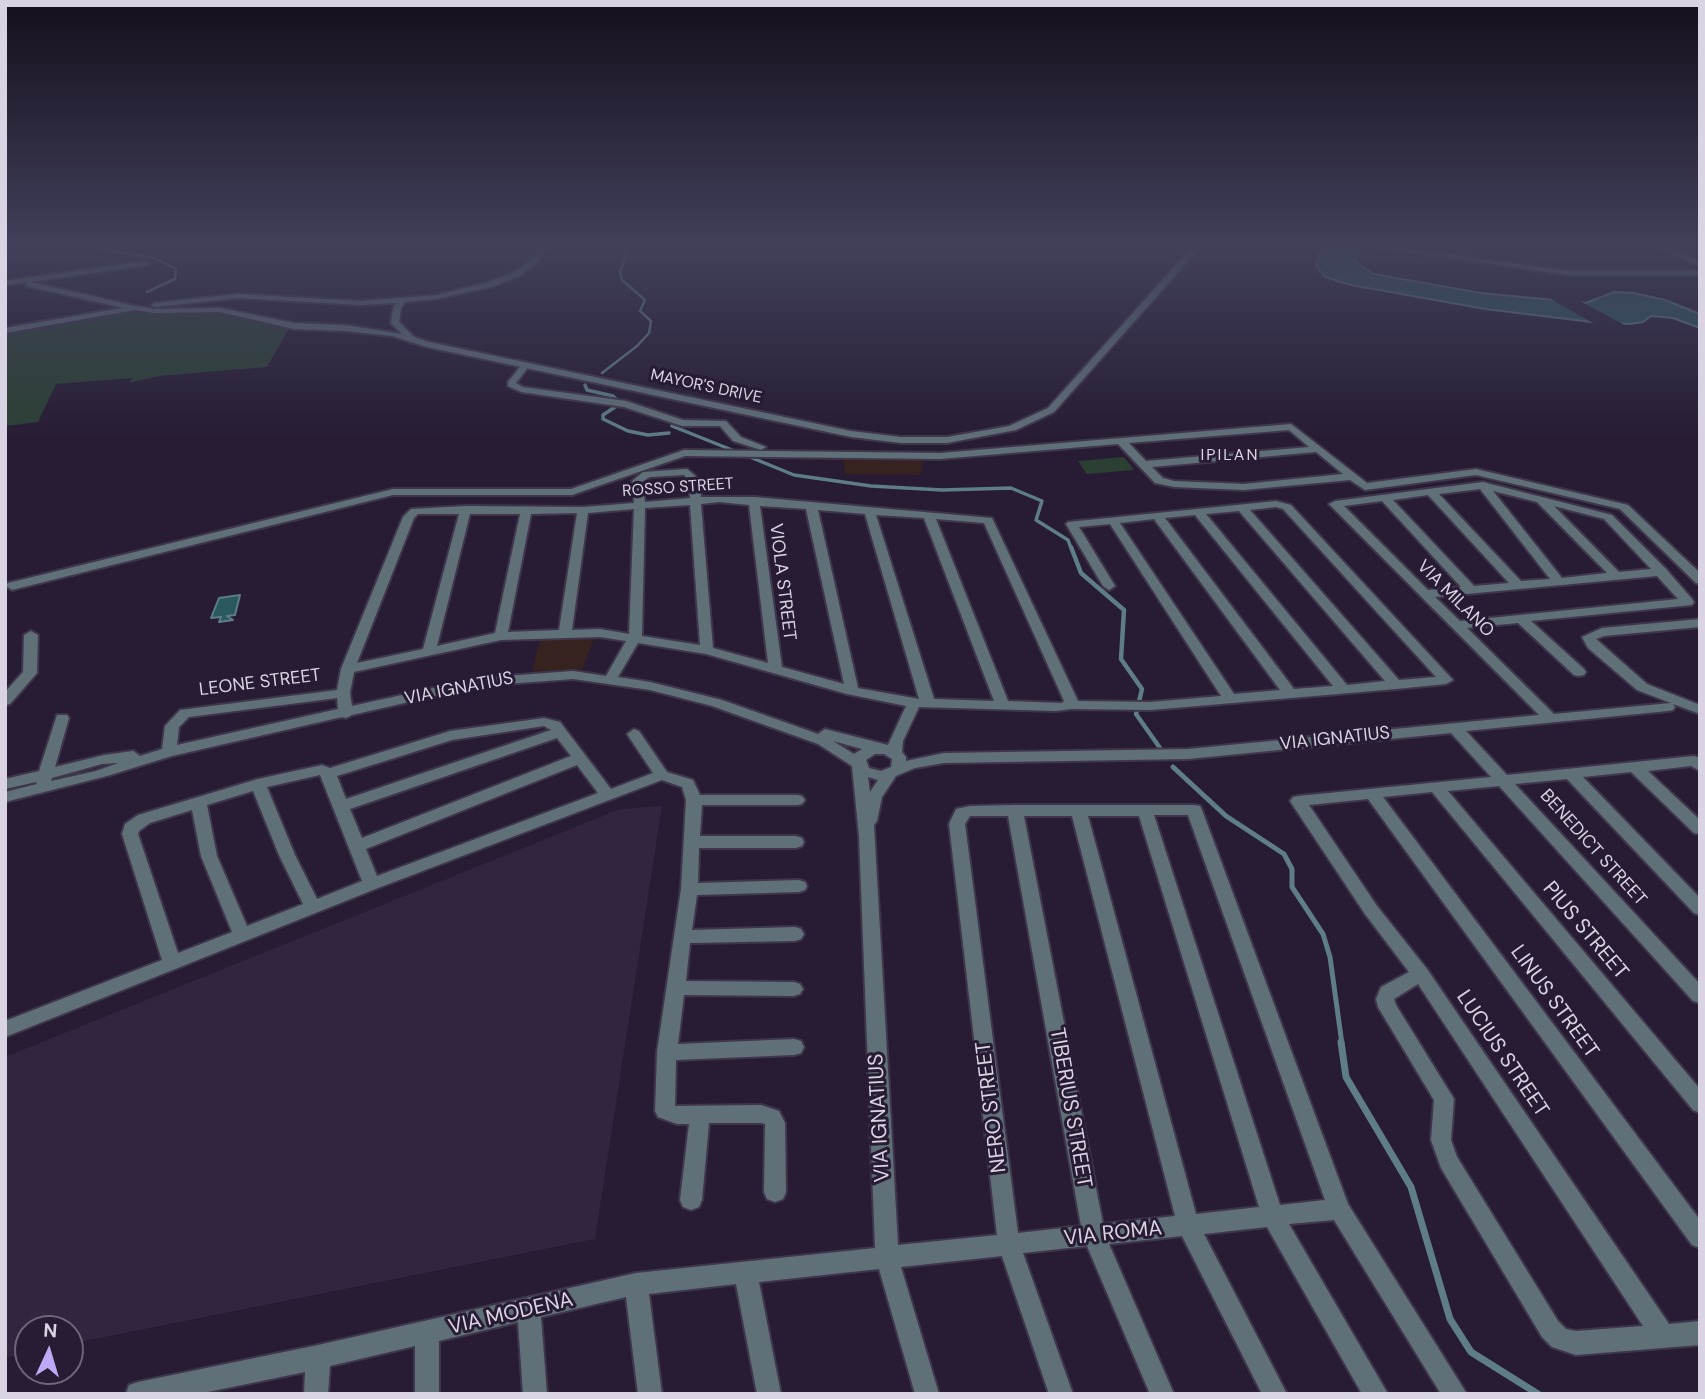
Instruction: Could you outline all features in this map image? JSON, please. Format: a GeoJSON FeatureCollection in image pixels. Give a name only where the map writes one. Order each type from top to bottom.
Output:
{"type":"FeatureCollection","features":[{"type":"Feature","properties":{"kind":"street","name":"MAYOR'S DRIVE"},"geometry":{"type":"LineString","coordinates":[[5,328],[101,310]]}},
{"type":"Feature","properties":{"kind":"street","name":"MAYOR'S DRIVE"},"geometry":{"type":"LineString","coordinates":[[5,328],[125,310]]}},
{"type":"Feature","properties":{"kind":"street","name":"MAYOR'S DRIVE"},"geometry":{"type":"LineString","coordinates":[[146,310],[212,310]]}},
{"type":"Feature","properties":{"kind":"street","name":"MAYOR'S DRIVE"},"geometry":{"type":"LineString","coordinates":[[221,310],[294,326],[359,329],[411,338],[526,365],[866,436],[915,440],[980,436],[1027,423],[1051,410],[1140,310]]}},
{"type":"Feature","properties":{"kind":"street"},"geometry":{"type":"LineString","coordinates":[[399,310],[395,323],[411,338]]}},
{"type":"Feature","properties":{"kind":"street"},"geometry":{"type":"LineString","coordinates":[[526,365],[511,384],[521,389],[626,404],[682,423],[723,423],[742,442],[786,452]]}},
{"type":"Feature","properties":{"kind":"street"},"geometry":{"type":"LineString","coordinates":[[12,586],[393,492],[572,492],[672,454],[786,452],[940,456],[1291,427],[1365,487],[1476,472],[1617,504],[1634,513],[1700,580]]}},
{"type":"Feature","properties":{"kind":"street"},"geometry":{"type":"LineString","coordinates":[[1120,440],[1159,481],[1184,485],[1244,487],[1350,477]]}},
{"type":"Feature","properties":{"kind":"street"},"geometry":{"type":"LineString","coordinates":[[1142,464],[1317,450]]}},
{"type":"Feature","properties":{"kind":"street"},"geometry":{"type":"LineString","coordinates":[[611,678],[635,637],[640,506],[638,479],[653,473],[691,473],[696,500],[707,650]]}},
{"type":"Feature","properties":{"kind":"street"},"geometry":{"type":"LineString","coordinates":[[1483,485],[1559,582]]}},
{"type":"Feature","properties":{"kind":"street"},"geometry":{"type":"LineString","coordinates":[[1385,498],[1483,485],[1608,517],[1688,602],[1456,625]]}},
{"type":"Feature","properties":{"kind":"street"},"geometry":{"type":"LineString","coordinates":[[1431,492],[1518,585]]}},
{"type":"Feature","properties":{"kind":"street"},"geometry":{"type":"LineString","coordinates":[[1385,498],[1471,590]]}},
{"type":"Feature","properties":{"kind":"street","name":"VIA MILANO"},"geometry":{"type":"LineString","coordinates":[[1385,498],[1335,504],[1550,718]]}},
{"type":"Feature","properties":{"kind":"street"},"geometry":{"type":"LineString","coordinates":[[1540,499],[1616,576]]}},
{"type":"Feature","properties":{"kind":"street","name":"ROSSO STREET"},"geometry":{"type":"LineString","coordinates":[[348,669],[409,517],[415,511],[583,510],[696,500],[754,500],[984,519],[990,522],[1072,698],[1070,705]]}},
{"type":"Feature","properties":{"kind":"street","name":"VIOLA STREET"},"geometry":{"type":"LineString","coordinates":[[754,500],[776,670]]}},
{"type":"Feature","properties":{"kind":"street"},"geometry":{"type":"LineString","coordinates":[[346,714],[343,693],[348,669],[430,649],[500,636],[565,632],[635,637],[707,650],[852,691],[921,703],[1150,706],[1446,680],[1287,507],[1276,504],[1072,524],[1109,586]]}},
{"type":"Feature","properties":{"kind":"street"},"geometry":{"type":"LineString","coordinates":[[811,505],[852,691]]}},
{"type":"Feature","properties":{"kind":"street"},"geometry":{"type":"LineString","coordinates":[[1242,508],[1396,685]]}},
{"type":"Feature","properties":{"kind":"street"},"geometry":{"type":"LineString","coordinates":[[430,649],[466,509]]}},
{"type":"Feature","properties":{"kind":"street"},"geometry":{"type":"LineString","coordinates":[[869,509],[921,703],[891,755],[875,776],[858,765],[866,751],[891,755]]}},
{"type":"Feature","properties":{"kind":"street"},"geometry":{"type":"LineString","coordinates":[[500,636],[526,510]]}},
{"type":"Feature","properties":{"kind":"street"},"geometry":{"type":"LineString","coordinates":[[565,632],[583,510]]}},
{"type":"Feature","properties":{"kind":"street"},"geometry":{"type":"LineString","coordinates":[[1198,512],[1344,690]]}},
{"type":"Feature","properties":{"kind":"street"},"geometry":{"type":"LineString","coordinates":[[928,514],[1003,706]]}},
{"type":"Feature","properties":{"kind":"street"},"geometry":{"type":"LineString","coordinates":[[1157,516],[1291,695]]}},
{"type":"Feature","properties":{"kind":"street"},"geometry":{"type":"LineString","coordinates":[[1113,520],[1231,700]]}},
{"type":"Feature","properties":{"kind":"street"},"geometry":{"type":"LineString","coordinates":[[1425,594],[1662,572]]}},
{"type":"Feature","properties":{"kind":"street"},"geometry":{"type":"LineString","coordinates":[[1521,619],[1579,672]]}},
{"type":"Feature","properties":{"kind":"street"},"geometry":{"type":"LineString","coordinates":[[1700,623],[1602,632],[1589,636],[1593,645],[1642,687],[1700,710]]}},
{"type":"Feature","properties":{"kind":"street"},"geometry":{"type":"LineString","coordinates":[[5,701],[30,673],[31,635]]}},
{"type":"Feature","properties":{"kind":"street","name":"VIA IGNATIUS"},"geometry":{"type":"LineString","coordinates":[[5,797],[43,781],[99,767],[506,678],[573,675],[611,678],[717,703],[824,741],[858,765],[867,836],[887,1258],[927,1394]]}},
{"type":"Feature","properties":{"kind":"street","name":"LEONE STREET"},"geometry":{"type":"LineString","coordinates":[[169,752],[172,726],[185,713],[343,693]]}},
{"type":"Feature","properties":{"kind":"street","name":"VIA IGNATIUS"},"geometry":{"type":"LineString","coordinates":[[749,714],[891,755],[926,760],[1188,754],[1668,707]]}},
{"type":"Feature","properties":{"kind":"street"},"geometry":{"type":"LineString","coordinates":[[43,781],[62,718]]}},
{"type":"Feature","properties":{"kind":"street"},"geometry":{"type":"LineString","coordinates":[[172,964],[130,834],[136,823],[144,819],[258,784],[317,770],[328,774],[450,736],[544,722],[555,725],[607,794]]}},
{"type":"Feature","properties":{"kind":"street","name":"BENEDICT STREET"},"geometry":{"type":"LineString","coordinates":[[1455,727],[1700,996]]}},
{"type":"Feature","properties":{"kind":"street"},"geometry":{"type":"LineString","coordinates":[[341,807],[561,732]]}},
{"type":"Feature","properties":{"kind":"street"},"geometry":{"type":"LineString","coordinates":[[634,734],[662,775],[688,784],[694,800],[689,889],[667,1052],[665,1111],[677,1115],[761,1114],[772,1117],[775,1123],[775,1192]]}},
{"type":"Feature","properties":{"kind":"street","name":"VIA IGNATIUS"},"geometry":{"type":"LineString","coordinates":[[867,836],[874,797],[891,755]]}},
{"type":"Feature","properties":{"kind":"street"},"geometry":{"type":"LineString","coordinates":[[357,846],[580,758]]}},
{"type":"Feature","properties":{"kind":"street"},"geometry":{"type":"LineString","coordinates":[[1372,793],[1635,767],[1697,764]]}},
{"type":"Feature","properties":{"kind":"street"},"geometry":{"type":"LineString","coordinates":[[1635,767],[1700,829]]}},
{"type":"Feature","properties":{"kind":"street"},"geometry":{"type":"LineString","coordinates":[[328,774],[372,884]]}},
{"type":"Feature","properties":{"kind":"street"},"geometry":{"type":"LineString","coordinates":[[1570,774],[1700,909]]}},
{"type":"Feature","properties":{"kind":"street"},"geometry":{"type":"LineString","coordinates":[[5,1028],[372,884],[662,775]]}},
{"type":"Feature","properties":{"kind":"street","name":"VIA IGNATIUS"},"geometry":{"type":"LineString","coordinates":[[5,784],[43,781]]}},
{"type":"Feature","properties":{"kind":"street"},"geometry":{"type":"LineString","coordinates":[[258,784],[287,855],[313,907]]}},
{"type":"Feature","properties":{"kind":"street","name":"PIUS STREET"},"geometry":{"type":"LineString","coordinates":[[1436,787],[1700,1104]]}},
{"type":"Feature","properties":{"kind":"street","name":"LUCIUS STREET"},"geometry":{"type":"LineString","coordinates":[[1372,793],[1298,801],[1371,911],[1422,974],[1664,1337]]}},
{"type":"Feature","properties":{"kind":"street","name":"LINUS STREET"},"geometry":{"type":"LineString","coordinates":[[1372,793],[1700,1238]]}},
{"type":"Feature","properties":{"kind":"street"},"geometry":{"type":"LineString","coordinates":[[694,800],[797,800]]}},
{"type":"Feature","properties":{"kind":"street"},"geometry":{"type":"LineString","coordinates":[[198,801],[209,856],[242,935]]}},
{"type":"Feature","properties":{"kind":"street"},"geometry":{"type":"LineString","coordinates":[[1015,810],[1195,810],[1339,1209],[1455,1394]]}},
{"type":"Feature","properties":{"kind":"street","name":"NERO STREET"},"geometry":{"type":"LineString","coordinates":[[1015,810],[962,813],[957,824],[1009,1245],[1061,1394]]}},
{"type":"Feature","properties":{"kind":"street","name":"TIBERIUS STREET"},"geometry":{"type":"LineString","coordinates":[[1015,810],[1094,1236],[1162,1394]]}},
{"type":"Feature","properties":{"kind":"street"},"geometry":{"type":"LineString","coordinates":[[1079,811],[1188,1226],[1275,1394]]}},
{"type":"Feature","properties":{"kind":"street"},"geometry":{"type":"LineString","coordinates":[[1145,811],[1273,1217],[1376,1394]]}},
{"type":"Feature","properties":{"kind":"street"},"geometry":{"type":"LineString","coordinates":[[692,842],[796,842]]}},
{"type":"Feature","properties":{"kind":"street"},"geometry":{"type":"LineString","coordinates":[[689,889],[799,886]]}},
{"type":"Feature","properties":{"kind":"street"},"geometry":{"type":"LineString","coordinates":[[681,937],[794,934]]}},
{"type":"Feature","properties":{"kind":"street"},"geometry":{"type":"LineString","coordinates":[[1422,974],[1388,992],[1385,999],[1387,1007],[1444,1099],[1446,1108],[1442,1118],[1441,1140],[1448,1161],[1543,1318],[1560,1339],[1592,1343],[1700,1333]]}},
{"type":"Feature","properties":{"kind":"street"},"geometry":{"type":"LineString","coordinates":[[674,988],[794,989]]}},
{"type":"Feature","properties":{"kind":"street"},"geometry":{"type":"LineString","coordinates":[[667,1052],[794,1047]]}},
{"type":"Feature","properties":{"kind":"street"},"geometry":{"type":"LineString","coordinates":[[691,1200],[700,1113]]}},
{"type":"Feature","properties":{"kind":"street","name":"VIA ROMA"},"geometry":{"type":"LineString","coordinates":[[887,1258],[1339,1209]]}},
{"type":"Feature","properties":{"kind":"street","name":"VIA MODENA"},"geometry":{"type":"LineString","coordinates":[[138,1394],[222,1385],[318,1357],[636,1284],[887,1258]]}},
{"type":"Feature","properties":{"kind":"street"},"geometry":{"type":"LineString","coordinates":[[745,1271],[769,1394]]}},
{"type":"Feature","properties":{"kind":"street"},"geometry":{"type":"LineString","coordinates":[[636,1284],[650,1394]]}},
{"type":"Feature","properties":{"kind":"street"},"geometry":{"type":"LineString","coordinates":[[529,1310],[534,1394]]}},
{"type":"Feature","properties":{"kind":"street"},"geometry":{"type":"LineString","coordinates":[[426,1394],[428,1333]]}},
{"type":"Feature","properties":{"kind":"street"},"geometry":{"type":"LineString","coordinates":[[316,1394],[318,1357]]}},
{"type":"Feature","properties":{"kind":"shaded area"},"geometry":{"type":"Polygon","coordinates":[[[1496,310],[1691,310],[1700,314],[1700,328],[1673,318],[1651,316],[1643,322],[1630,324],[1496,310]]]}},
{"type":"Feature","properties":{"kind":"shaded area"},"geometry":{"type":"Polygon","coordinates":[[[216,311],[288,330],[267,367],[159,376],[129,383],[132,378],[56,384],[38,422],[5,426],[5,333],[124,313],[216,311]]]}},
{"type":"Feature","properties":{"kind":"shaded area"},"geometry":{"type":"Polygon","coordinates":[[[843,457],[924,461],[920,475],[845,474],[843,457]]]}},
{"type":"Feature","properties":{"kind":"shaded area"},"geometry":{"type":"Polygon","coordinates":[[[1124,457],[1134,470],[1087,474],[1078,461],[1124,457]]]}},
{"type":"Feature","properties":{"kind":"shaded area"},"geometry":{"type":"Polygon","coordinates":[[[240,595],[235,615],[227,616],[233,620],[219,622],[221,617],[211,618],[219,598],[240,595]]]}},
{"type":"Feature","properties":{"kind":"shaded area"},"geometry":{"type":"Polygon","coordinates":[[[594,639],[582,670],[532,671],[540,640],[594,639]]]}},
{"type":"Feature","properties":{"kind":"shaded area"},"geometry":{"type":"Polygon","coordinates":[[[662,806],[595,1239],[84,1341],[84,1315],[14,1315],[14,1356],[5,1358],[5,1057],[620,809],[662,806]]]}},
{"type":"Feature","properties":{"kind":"pier"},"geometry":{"type":"Polygon","coordinates":[[[1571,310],[1597,310],[1630,328],[1600,327],[1571,310]]]}},
{"type":"Feature","properties":{"kind":"waterway"},"geometry":{"type":"LineString","coordinates":[[602,373],[637,346],[649,333],[651,321],[640,310]]}},
{"type":"Feature","properties":{"kind":"waterway"},"geometry":{"type":"LineString","coordinates":[[585,385],[587,390],[613,396],[619,402]]}},
{"type":"Feature","properties":{"kind":"waterway"},"geometry":{"type":"LineString","coordinates":[[618,405],[603,415],[603,419],[628,431],[648,435],[669,433]]}},
{"type":"Feature","properties":{"kind":"waterway"},"geometry":{"type":"LineString","coordinates":[[672,426],[737,452]]}},
{"type":"Feature","properties":{"kind":"waterway"},"geometry":{"type":"LineString","coordinates":[[745,455],[794,475],[871,486],[942,490],[1011,488],[1042,501],[1036,520],[1068,540],[1071,548]]}},
{"type":"Feature","properties":{"kind":"waterway"},"geometry":{"type":"LineString","coordinates":[[1071,547],[1081,573],[1124,610],[1121,659],[1142,689],[1136,714],[1160,748]]}},
{"type":"Feature","properties":{"kind":"waterway"},"geometry":{"type":"LineString","coordinates":[[1173,767],[1226,816],[1284,854],[1292,869],[1292,887],[1323,934],[1330,957],[1342,1044]]}},
{"type":"Feature","properties":{"kind":"waterway"},"geometry":{"type":"LineString","coordinates":[[1341,1042],[1346,1077],[1411,1187],[1450,1319],[1471,1352],[1538,1394]]}},
{"type":"Feature","properties":{"kind":"district","name":"IPILAN"},"geometry":{"type":"Point","coordinates":[1230,456]}}]}
